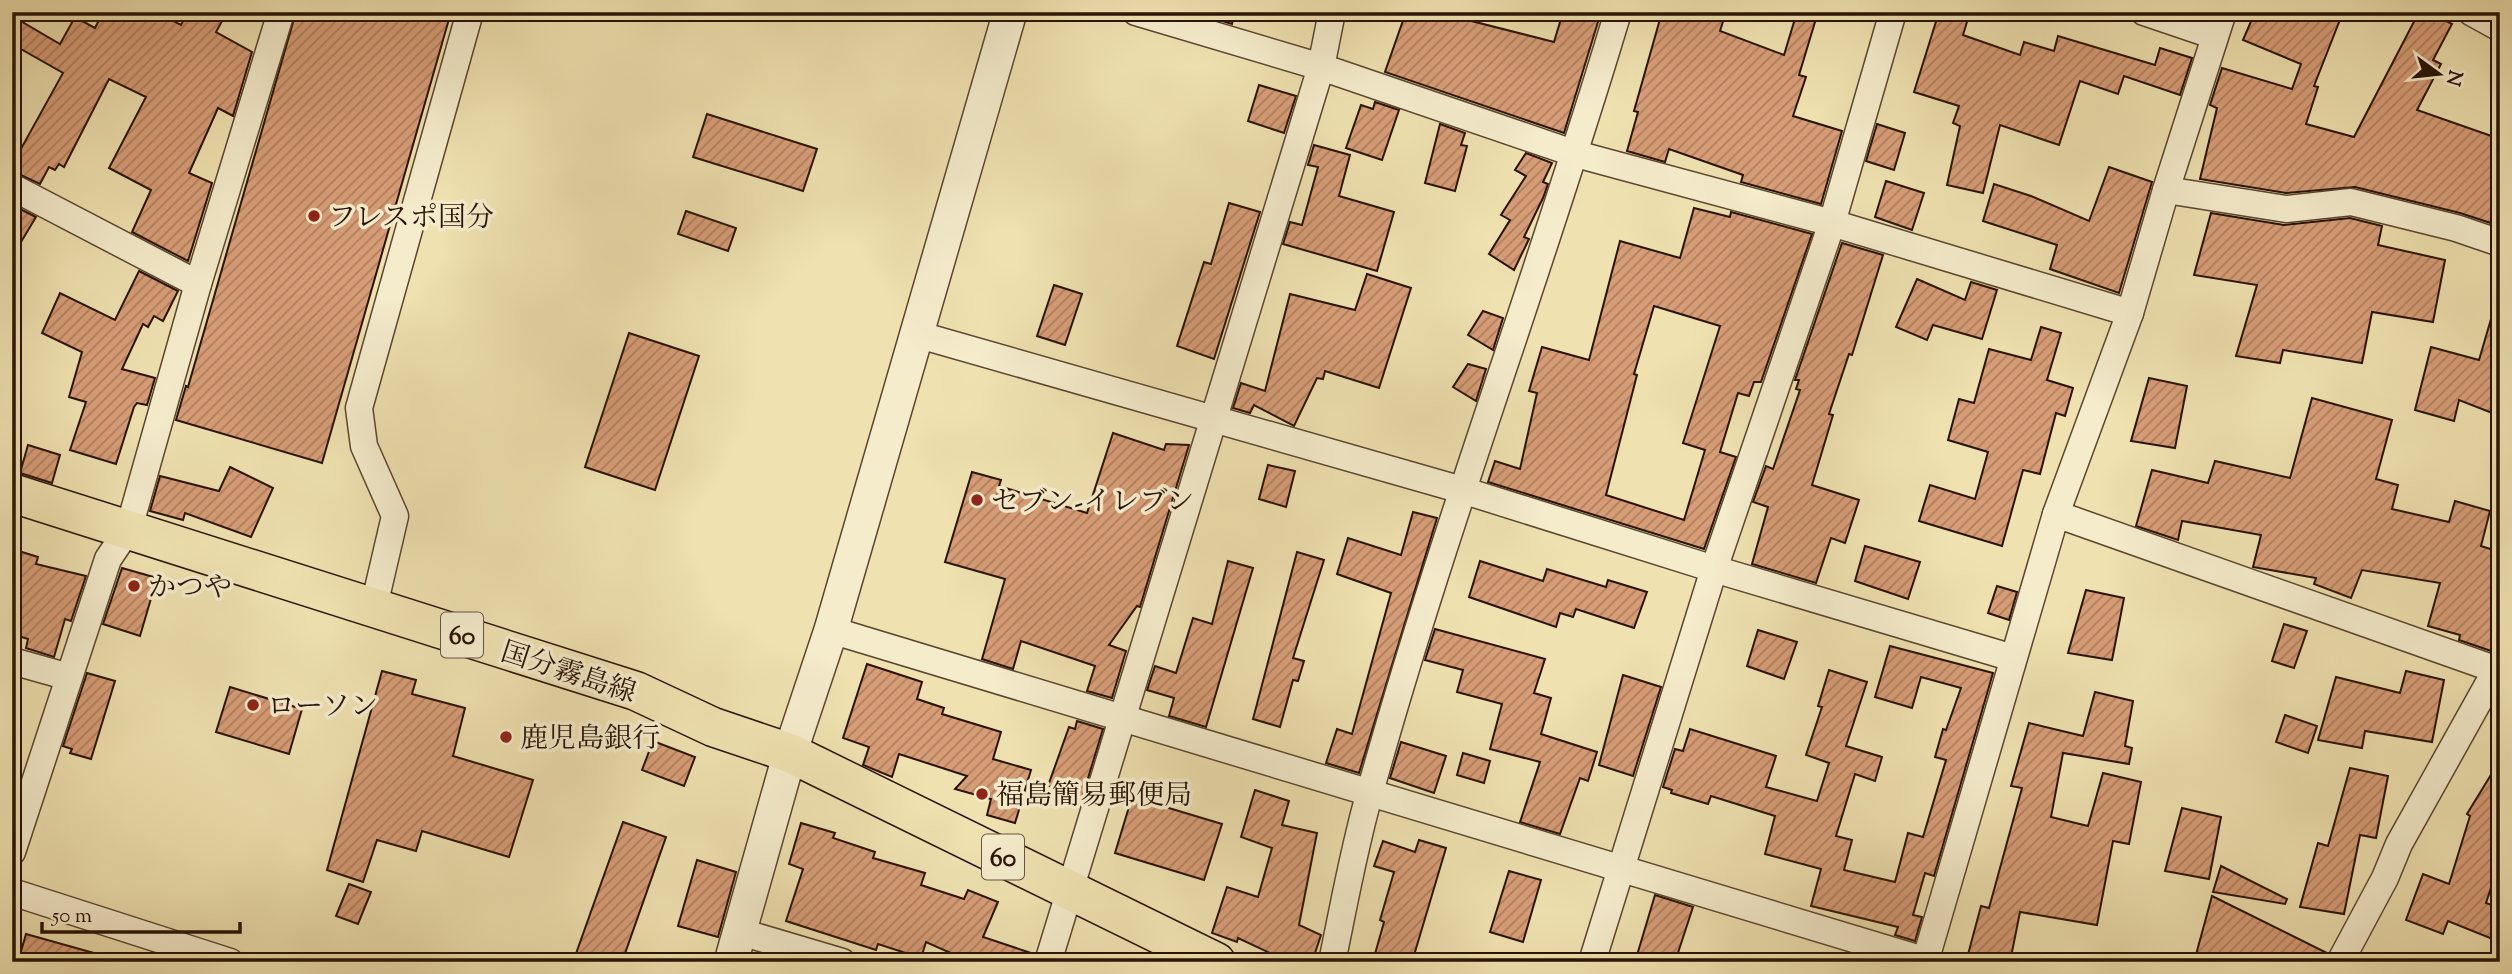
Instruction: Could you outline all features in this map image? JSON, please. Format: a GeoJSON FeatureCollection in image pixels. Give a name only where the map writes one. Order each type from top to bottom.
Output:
{"type":"FeatureCollection","features":[{"type":"Feature","properties":{"kind":"main road","name":"国分霧島線"},"geometry":{"type":"LineString","coordinates":[[12,493],[636,691],[713,727],[790,753],[1216,962]]}},
{"type":"Feature","properties":{"kind":"street"},"geometry":{"type":"LineString","coordinates":[[12,852],[108,559],[129,528],[198,284],[281,12]]}},
{"type":"Feature","properties":{"kind":"street"},"geometry":{"type":"LineString","coordinates":[[374,606],[395,516],[364,446],[359,408],[470,12]]}},
{"type":"Feature","properties":{"kind":"street"},"geometry":{"type":"LineString","coordinates":[[842,962],[736,947],[790,753],[831,630],[1010,12]]}},
{"type":"Feature","properties":{"kind":"street"},"geometry":{"type":"LineString","coordinates":[[1136,12],[1321,67],[1576,154],[1832,223],[2130,313]]}},
{"type":"Feature","properties":{"kind":"street"},"geometry":{"type":"LineString","coordinates":[[1048,962],[1321,67],[1332,12]]}},
{"type":"Feature","properties":{"kind":"street"},"geometry":{"type":"LineString","coordinates":[[1332,962],[1369,794],[1462,490],[1576,154],[1618,12]]}},
{"type":"Feature","properties":{"kind":"street"},"geometry":{"type":"LineString","coordinates":[[1592,962],[1619,867],[1714,569],[1832,223],[1893,12]]}},
{"type":"Feature","properties":{"kind":"street"},"geometry":{"type":"LineString","coordinates":[[831,630],[1927,961],[2056,514],[2130,313],[2165,190],[2219,24],[2144,12]]}},
{"type":"Feature","properties":{"kind":"street"},"geometry":{"type":"LineString","coordinates":[[2471,12],[2500,28]]}},
{"type":"Feature","properties":{"kind":"street"},"geometry":{"type":"LineString","coordinates":[[12,187],[198,284]]}},
{"type":"Feature","properties":{"kind":"street"},"geometry":{"type":"LineString","coordinates":[[2165,190],[2286,209],[2351,202],[2456,228],[2500,243]]}},
{"type":"Feature","properties":{"kind":"street"},"geometry":{"type":"LineString","coordinates":[[916,334],[1462,490],[2013,658]]}},
{"type":"Feature","properties":{"kind":"street"},"geometry":{"type":"LineString","coordinates":[[2056,514],[2271,592],[2378,626],[2497,671],[2399,844],[2385,878],[2340,962]]}},
{"type":"Feature","properties":{"kind":"street"},"geometry":{"type":"LineString","coordinates":[[12,661],[69,677]]}},
{"type":"Feature","properties":{"kind":"street"},"geometry":{"type":"LineString","coordinates":[[12,892],[230,962]]}},
{"type":"Feature","properties":{"kind":"building"},"geometry":{"type":"Polygon","coordinates":[[[103,12],[156,12],[181,25],[188,12],[227,12],[216,32],[252,52],[233,116],[218,108],[189,173],[212,183],[188,261],[132,232],[151,190],[109,168],[146,97],[109,79],[64,167],[59,164],[55,170],[49,167],[40,184],[12,171],[12,165],[63,73],[12,44],[12,16],[60,44],[75,17],[95,28],[103,12]]]}},
{"type":"Feature","properties":{"kind":"building","name":"フレスポ国分"},"geometry":{"type":"Polygon","coordinates":[[[296,12],[451,12],[322,463],[176,420],[186,386],[188,387],[296,12]]]}},
{"type":"Feature","properties":{"kind":"building"},"geometry":{"type":"Polygon","coordinates":[[[1192,12],[1234,12],[1232,24],[1192,12]]]}},
{"type":"Feature","properties":{"kind":"building"},"geometry":{"type":"Polygon","coordinates":[[[1406,12],[1436,12],[1554,42],[1563,12],[1601,12],[1564,133],[1385,72],[1406,12]]]}},
{"type":"Feature","properties":{"kind":"building"},"geometry":{"type":"Polygon","coordinates":[[[1662,12],[1726,12],[1720,31],[1784,55],[1797,12],[1818,12],[1799,75],[1806,77],[1793,116],[1842,131],[1821,204],[1741,182],[1743,175],[1669,149],[1665,162],[1627,151],[1638,112],[1634,111],[1662,12]]]}},
{"type":"Feature","properties":{"kind":"building"},"geometry":{"type":"Polygon","coordinates":[[[1939,12],[1970,12],[1963,35],[2020,55],[2024,42],[2054,51],[2058,36],[2155,65],[2160,48],[2192,58],[2180,95],[2124,76],[2118,94],[2080,81],[2059,145],[2000,125],[1983,193],[1947,185],[1960,126],[1953,123],[1959,106],[1914,92],[1939,12]]]}},
{"type":"Feature","properties":{"kind":"building"},"geometry":{"type":"Polygon","coordinates":[[[2255,12],[2343,12],[2314,86],[2318,87],[2306,124],[2354,137],[2419,12],[2430,12],[2452,24],[2433,60],[2441,64],[2417,110],[2500,139],[2500,226],[2460,213],[2355,187],[2286,193],[2200,179],[2217,108],[2210,105],[2222,68],[2292,89],[2301,64],[2243,40],[2255,12]]]}},
{"type":"Feature","properties":{"kind":"building"},"geometry":{"type":"Polygon","coordinates":[[[1259,85],[1296,96],[1284,133],[1248,121],[1259,85]]]}},
{"type":"Feature","properties":{"kind":"building"},"geometry":{"type":"Polygon","coordinates":[[[1375,102],[1399,110],[1382,160],[1346,148],[1361,105],[1373,109],[1375,102]]]}},
{"type":"Feature","properties":{"kind":"building"},"geometry":{"type":"Polygon","coordinates":[[[707,114],[817,149],[803,191],[693,157],[707,114]]]}},
{"type":"Feature","properties":{"kind":"building"},"geometry":{"type":"Polygon","coordinates":[[[1440,124],[1465,133],[1461,145],[1467,146],[1455,191],[1425,183],[1440,124]]]}},
{"type":"Feature","properties":{"kind":"building"},"geometry":{"type":"Polygon","coordinates":[[[1877,124],[1905,133],[1894,170],[1866,161],[1877,124]]]}},
{"type":"Feature","properties":{"kind":"building"},"geometry":{"type":"Polygon","coordinates":[[[1314,145],[1350,155],[1339,196],[1394,212],[1377,271],[1283,244],[1290,222],[1302,225],[1318,167],[1308,165],[1314,145]]]}},
{"type":"Feature","properties":{"kind":"building"},"geometry":{"type":"Polygon","coordinates":[[[1526,153],[1552,163],[1543,182],[1548,184],[1543,198],[1524,237],[1529,239],[1514,270],[1489,254],[1510,220],[1501,215],[1526,176],[1515,170],[1526,153]]]}},
{"type":"Feature","properties":{"kind":"building"},"geometry":{"type":"Polygon","coordinates":[[[2109,167],[2152,182],[2119,293],[2050,269],[2057,245],[1983,221],[1994,184],[2031,196],[2089,221],[2109,167]]]}},
{"type":"Feature","properties":{"kind":"building"},"geometry":{"type":"Polygon","coordinates":[[[1886,181],[1924,193],[1912,230],[1875,217],[1886,181]]]}},
{"type":"Feature","properties":{"kind":"building"},"geometry":{"type":"Polygon","coordinates":[[[1229,203],[1260,212],[1214,359],[1177,346],[1204,262],[1211,264],[1229,203]]]}},
{"type":"Feature","properties":{"kind":"building"},"geometry":{"type":"Polygon","coordinates":[[[12,205],[36,217],[12,257],[12,205]]]}},
{"type":"Feature","properties":{"kind":"building"},"geometry":{"type":"Polygon","coordinates":[[[1694,208],[1730,217],[1731,212],[1812,234],[1761,382],[1754,382],[1749,396],[1738,393],[1720,452],[1736,457],[1704,549],[1488,482],[1495,461],[1520,469],[1537,393],[1529,391],[1542,347],[1589,360],[1620,241],[1680,258],[1694,208]],[[1654,306],[1634,374],[1637,375],[1606,495],[1684,520],[1705,450],[1683,443],[1720,326],[1654,306]]]}},
{"type":"Feature","properties":{"kind":"building"},"geometry":{"type":"Polygon","coordinates":[[[686,211],[736,228],[728,251],[678,234],[686,211]]]}},
{"type":"Feature","properties":{"kind":"building"},"geometry":{"type":"Polygon","coordinates":[[[2211,213],[2284,225],[2350,218],[2382,226],[2378,245],[2445,260],[2433,322],[2372,312],[2362,363],[2283,350],[2280,363],[2236,356],[2257,285],[2194,275],[2211,213]]]}},
{"type":"Feature","properties":{"kind":"building"},"geometry":{"type":"Polygon","coordinates":[[[1842,243],[1883,255],[1852,355],[1849,354],[1829,414],[1833,415],[1812,485],[1859,500],[1845,543],[1831,538],[1816,583],[1752,564],[1768,507],[1753,502],[1766,466],[1773,469],[1800,390],[1796,389],[1799,380],[1795,380],[1842,243]]]}},
{"type":"Feature","properties":{"kind":"building"},"geometry":{"type":"Polygon","coordinates":[[[139,271],[178,291],[163,321],[154,316],[148,327],[143,324],[122,369],[155,378],[147,405],[137,403],[134,407],[116,464],[70,450],[86,402],[69,397],[82,352],[42,333],[60,293],[115,320],[139,271]]]}},
{"type":"Feature","properties":{"kind":"building"},"geometry":{"type":"Polygon","coordinates":[[[1367,274],[1411,288],[1379,388],[1325,371],[1323,379],[1317,378],[1294,426],[1254,405],[1250,413],[1233,408],[1241,383],[1265,391],[1290,294],[1355,310],[1367,274]]]}},
{"type":"Feature","properties":{"kind":"building"},"geometry":{"type":"Polygon","coordinates":[[[1917,279],[1965,300],[1971,282],[1997,290],[1982,339],[1933,325],[1927,340],[1896,327],[1917,279]]]}},
{"type":"Feature","properties":{"kind":"building"},"geometry":{"type":"Polygon","coordinates":[[[1054,285],[1082,294],[1065,345],[1037,336],[1054,285]]]}},
{"type":"Feature","properties":{"kind":"building"},"geometry":{"type":"Polygon","coordinates":[[[2494,309],[2500,310],[2500,416],[2459,400],[2454,421],[2415,410],[2431,347],[2479,360],[2494,309]]]}},
{"type":"Feature","properties":{"kind":"building"},"geometry":{"type":"Polygon","coordinates":[[[1483,311],[1503,318],[1493,350],[1468,335],[1483,311]]]}},
{"type":"Feature","properties":{"kind":"building"},"geometry":{"type":"Polygon","coordinates":[[[2041,327],[2061,333],[2047,380],[2073,388],[2065,416],[2056,413],[2040,474],[2023,470],[2002,546],[1919,521],[1930,485],[1975,499],[1988,452],[1948,440],[1959,399],[1974,403],[1989,349],[2031,360],[2041,327]]]}},
{"type":"Feature","properties":{"kind":"building"},"geometry":{"type":"Polygon","coordinates":[[[629,333],[699,356],[655,490],[585,467],[629,333]]]}},
{"type":"Feature","properties":{"kind":"building"},"geometry":{"type":"Polygon","coordinates":[[[1468,364],[1486,369],[1476,401],[1453,387],[1468,364]]]}},
{"type":"Feature","properties":{"kind":"building"},"geometry":{"type":"Polygon","coordinates":[[[2149,378],[2187,386],[2175,448],[2131,441],[2149,378]]]}},
{"type":"Feature","properties":{"kind":"building"},"geometry":{"type":"Polygon","coordinates":[[[2312,398],[2392,420],[2376,479],[2398,485],[2392,509],[2449,522],[2455,501],[2490,511],[2481,546],[2500,552],[2500,654],[2459,640],[2460,635],[2428,626],[2440,583],[2362,570],[2351,598],[2314,584],[2316,578],[2253,567],[2261,535],[2182,521],[2178,540],[2136,526],[2152,470],[2208,483],[2215,461],[2290,478],[2312,398]]]}},
{"type":"Feature","properties":{"kind":"building"},"geometry":{"type":"Polygon","coordinates":[[[1113,433],[1164,450],[1166,444],[1189,445],[1140,607],[1137,606],[1109,645],[1126,651],[1112,698],[1087,691],[1095,666],[1021,641],[1013,669],[982,659],[1005,579],[945,562],[972,472],[1001,480],[999,486],[1087,513],[1113,433]]]}},
{"type":"Feature","properties":{"kind":"building"},"geometry":{"type":"Polygon","coordinates":[[[28,445],[60,455],[52,483],[20,473],[28,445]]]}},
{"type":"Feature","properties":{"kind":"building"},"geometry":{"type":"Polygon","coordinates":[[[1268,465],[1295,471],[1286,507],[1259,499],[1268,465]]]}},
{"type":"Feature","properties":{"kind":"building"},"geometry":{"type":"Polygon","coordinates":[[[230,467],[273,488],[251,537],[185,513],[183,520],[150,511],[160,476],[219,491],[230,467]]]}},
{"type":"Feature","properties":{"kind":"building"},"geometry":{"type":"Polygon","coordinates":[[[1413,512],[1437,518],[1359,773],[1326,763],[1337,729],[1352,734],[1391,593],[1337,574],[1348,538],[1401,555],[1413,512]]]}},
{"type":"Feature","properties":{"kind":"building"},"geometry":{"type":"Polygon","coordinates":[[[1865,546],[1920,562],[1908,599],[1855,581],[1865,546]]]}},
{"type":"Feature","properties":{"kind":"building"},"geometry":{"type":"Polygon","coordinates":[[[12,549],[38,557],[36,564],[86,576],[71,621],[65,619],[54,657],[26,648],[28,639],[12,634],[12,549]]]}},
{"type":"Feature","properties":{"kind":"building"},"geometry":{"type":"Polygon","coordinates":[[[1297,552],[1324,560],[1293,658],[1304,661],[1298,681],[1293,680],[1280,727],[1253,719],[1297,552]]]}},
{"type":"Feature","properties":{"kind":"building"},"geometry":{"type":"Polygon","coordinates":[[[1228,561],[1253,568],[1206,727],[1169,716],[1174,698],[1147,690],[1155,666],[1176,673],[1193,618],[1212,624],[1228,561]]]}},
{"type":"Feature","properties":{"kind":"building"},"geometry":{"type":"Polygon","coordinates":[[[1480,561],[1543,581],[1547,569],[1606,587],[1608,580],[1647,592],[1634,628],[1576,609],[1573,617],[1560,613],[1556,627],[1469,597],[1480,561]]]}},
{"type":"Feature","properties":{"kind":"building"},"geometry":{"type":"Polygon","coordinates":[[[122,568],[157,578],[140,636],[103,624],[122,568]]]}},
{"type":"Feature","properties":{"kind":"building"},"geometry":{"type":"Polygon","coordinates":[[[1997,586],[2017,592],[2009,620],[1988,613],[1997,586]]]}},
{"type":"Feature","properties":{"kind":"building"},"geometry":{"type":"Polygon","coordinates":[[[2086,590],[2124,598],[2112,660],[2068,653],[2086,590]]]}},
{"type":"Feature","properties":{"kind":"building"},"geometry":{"type":"Polygon","coordinates":[[[2284,624],[2307,631],[2294,668],[2272,661],[2284,624]]]}},
{"type":"Feature","properties":{"kind":"building"},"geometry":{"type":"Polygon","coordinates":[[[1435,629],[1545,659],[1534,693],[1551,698],[1541,734],[1597,752],[1588,781],[1580,778],[1560,834],[1520,822],[1540,762],[1490,749],[1502,704],[1457,692],[1463,670],[1425,660],[1435,629]]]}},
{"type":"Feature","properties":{"kind":"building"},"geometry":{"type":"Polygon","coordinates":[[[1758,630],[1797,642],[1784,679],[1747,666],[1758,630]]]}},
{"type":"Feature","properties":{"kind":"building"},"geometry":{"type":"Polygon","coordinates":[[[1890,646],[1993,673],[1934,876],[1925,873],[1913,915],[1922,917],[1915,941],[1895,935],[1898,927],[1811,906],[1821,869],[1765,854],[1775,816],[1711,796],[1708,804],[1671,793],[1672,790],[1663,787],[1675,749],[1683,751],[1690,729],[1776,756],[1766,787],[1817,801],[1829,763],[1806,755],[1822,707],[1818,706],[1829,670],[1867,682],[1846,746],[1882,757],[1875,781],[1855,774],[1836,836],[1852,840],[1844,870],[1895,882],[1908,833],[1923,837],[1946,760],[1935,757],[1943,729],[1946,730],[1961,688],[1921,677],[1912,708],[1875,697],[1890,646]]]}},
{"type":"Feature","properties":{"kind":"building"},"geometry":{"type":"Polygon","coordinates":[[[867,664],[922,682],[917,699],[944,708],[942,714],[1001,732],[993,759],[1031,770],[1015,823],[987,815],[991,799],[955,789],[967,776],[899,754],[892,777],[863,765],[869,747],[843,738],[867,664]]]}},
{"type":"Feature","properties":{"kind":"building"},"geometry":{"type":"Polygon","coordinates":[[[382,671],[416,680],[412,694],[465,708],[453,756],[533,780],[509,857],[422,831],[416,851],[377,840],[363,882],[327,870],[382,671]]]}},
{"type":"Feature","properties":{"kind":"building"},"geometry":{"type":"Polygon","coordinates":[[[2406,671],[2444,680],[2432,742],[2365,731],[2362,748],[2318,740],[2336,677],[2400,693],[2406,671]]]}},
{"type":"Feature","properties":{"kind":"building"},"geometry":{"type":"Polygon","coordinates":[[[87,673],[115,681],[91,759],[70,753],[72,749],[63,746],[87,673]]]}},
{"type":"Feature","properties":{"kind":"building"},"geometry":{"type":"Polygon","coordinates":[[[1623,675],[1661,687],[1633,776],[1599,765],[1623,675]]]}},
{"type":"Feature","properties":{"kind":"building"},"geometry":{"type":"Polygon","coordinates":[[[230,687],[302,709],[289,754],[216,732],[230,687]]]}},
{"type":"Feature","properties":{"kind":"building"},"geometry":{"type":"Polygon","coordinates":[[[2095,692],[2133,701],[2125,746],[2132,748],[2129,764],[2063,753],[2051,817],[2088,826],[2103,773],[2141,782],[2129,844],[2113,841],[2097,925],[2020,912],[2010,962],[1966,962],[1981,906],[1989,908],[2022,788],[2011,786],[2029,723],[2083,736],[2095,692]]]}},
{"type":"Feature","properties":{"kind":"building"},"geometry":{"type":"Polygon","coordinates":[[[2285,715],[2317,726],[2308,753],[2276,742],[2285,715]]]}},
{"type":"Feature","properties":{"kind":"building"},"geometry":{"type":"Polygon","coordinates":[[[1077,721],[1103,729],[1082,798],[1048,786],[1069,727],[1075,729],[1077,721]]]}},
{"type":"Feature","properties":{"kind":"building"},"geometry":{"type":"Polygon","coordinates":[[[653,741],[695,757],[684,786],[642,770],[653,741]]]}},
{"type":"Feature","properties":{"kind":"building"},"geometry":{"type":"Polygon","coordinates":[[[1401,742],[1446,756],[1434,793],[1390,778],[1401,742]]]}},
{"type":"Feature","properties":{"kind":"building"},"geometry":{"type":"Polygon","coordinates":[[[1463,753],[1490,761],[1484,783],[1457,775],[1463,753]]]}},
{"type":"Feature","properties":{"kind":"building"},"geometry":{"type":"Polygon","coordinates":[[[2500,760],[2500,861],[2486,903],[2500,908],[2500,927],[2495,940],[2448,921],[2443,934],[2406,920],[2423,874],[2449,884],[2470,816],[2467,814],[2500,760]]]}},
{"type":"Feature","properties":{"kind":"building"},"geometry":{"type":"Polygon","coordinates":[[[2350,768],[2388,776],[2376,838],[2360,835],[2344,914],[2300,907],[2318,843],[2328,846],[2350,768]]]}},
{"type":"Feature","properties":{"kind":"building"},"geometry":{"type":"Polygon","coordinates":[[[1255,790],[1289,801],[1282,825],[1317,833],[1299,925],[1321,935],[1312,962],[1289,962],[1238,938],[1237,942],[1212,933],[1227,887],[1258,897],[1272,848],[1241,837],[1255,790]]]}},
{"type":"Feature","properties":{"kind":"building"},"geometry":{"type":"Polygon","coordinates":[[[1132,797],[1222,824],[1204,880],[1115,853],[1132,797]]]}},
{"type":"Feature","properties":{"kind":"building"},"geometry":{"type":"Polygon","coordinates":[[[2182,808],[2221,817],[2209,879],[2165,871],[2182,808]]]}},
{"type":"Feature","properties":{"kind":"building"},"geometry":{"type":"Polygon","coordinates":[[[623,822],[666,837],[622,962],[573,962],[623,822]]]}},
{"type":"Feature","properties":{"kind":"building"},"geometry":{"type":"Polygon","coordinates":[[[801,823],[835,833],[833,838],[875,852],[873,858],[925,873],[921,885],[964,899],[968,890],[998,902],[983,937],[1034,954],[1033,962],[971,962],[926,942],[921,958],[878,944],[876,950],[786,921],[803,869],[789,864],[801,823]]]}},
{"type":"Feature","properties":{"kind":"building"},"geometry":{"type":"Polygon","coordinates":[[[1419,840],[1446,848],[1412,962],[1404,962],[1375,954],[1384,922],[1380,920],[1394,872],[1374,866],[1383,841],[1415,852],[1419,840]]]}},
{"type":"Feature","properties":{"kind":"building"},"geometry":{"type":"Polygon","coordinates":[[[697,860],[736,872],[718,937],[678,926],[697,860]]]}},
{"type":"Feature","properties":{"kind":"building"},"geometry":{"type":"Polygon","coordinates":[[[2221,866],[2287,899],[2285,904],[2213,892],[2221,866]]]}},
{"type":"Feature","properties":{"kind":"building"},"geometry":{"type":"Polygon","coordinates":[[[1509,871],[1541,880],[1523,942],[1490,932],[1509,871]]]}},
{"type":"Feature","properties":{"kind":"building"},"geometry":{"type":"Polygon","coordinates":[[[349,884],[371,892],[358,924],[336,916],[349,884]]]}},
{"type":"Feature","properties":{"kind":"building"},"geometry":{"type":"Polygon","coordinates":[[[1655,895],[1693,907],[1675,962],[1635,962],[1655,895]]]}},
{"type":"Feature","properties":{"kind":"building"},"geometry":{"type":"Polygon","coordinates":[[[2212,896],[2327,953],[2324,962],[2194,962],[2212,896]]]}},
{"type":"Feature","properties":{"kind":"building"},"geometry":{"type":"Polygon","coordinates":[[[26,934],[101,955],[100,962],[18,962],[26,934]]]}},
{"type":"Feature","properties":{"kind":"place","name":"フレスポ国分"},"geometry":{"type":"Point","coordinates":[314,216]}},
{"type":"Feature","properties":{"kind":"place","name":"セブン-イレブン"},"geometry":{"type":"Point","coordinates":[977,500]}},
{"type":"Feature","properties":{"kind":"place","name":"かつや"},"geometry":{"type":"Point","coordinates":[134,586]}},
{"type":"Feature","properties":{"kind":"place","name":"ローソン"},"geometry":{"type":"Point","coordinates":[253,705]}},
{"type":"Feature","properties":{"kind":"place","name":"鹿児島銀行"},"geometry":{"type":"Point","coordinates":[506,737]}},
{"type":"Feature","properties":{"kind":"place","name":"福島簡易郵便局"},"geometry":{"type":"Point","coordinates":[982,794]}}]}
